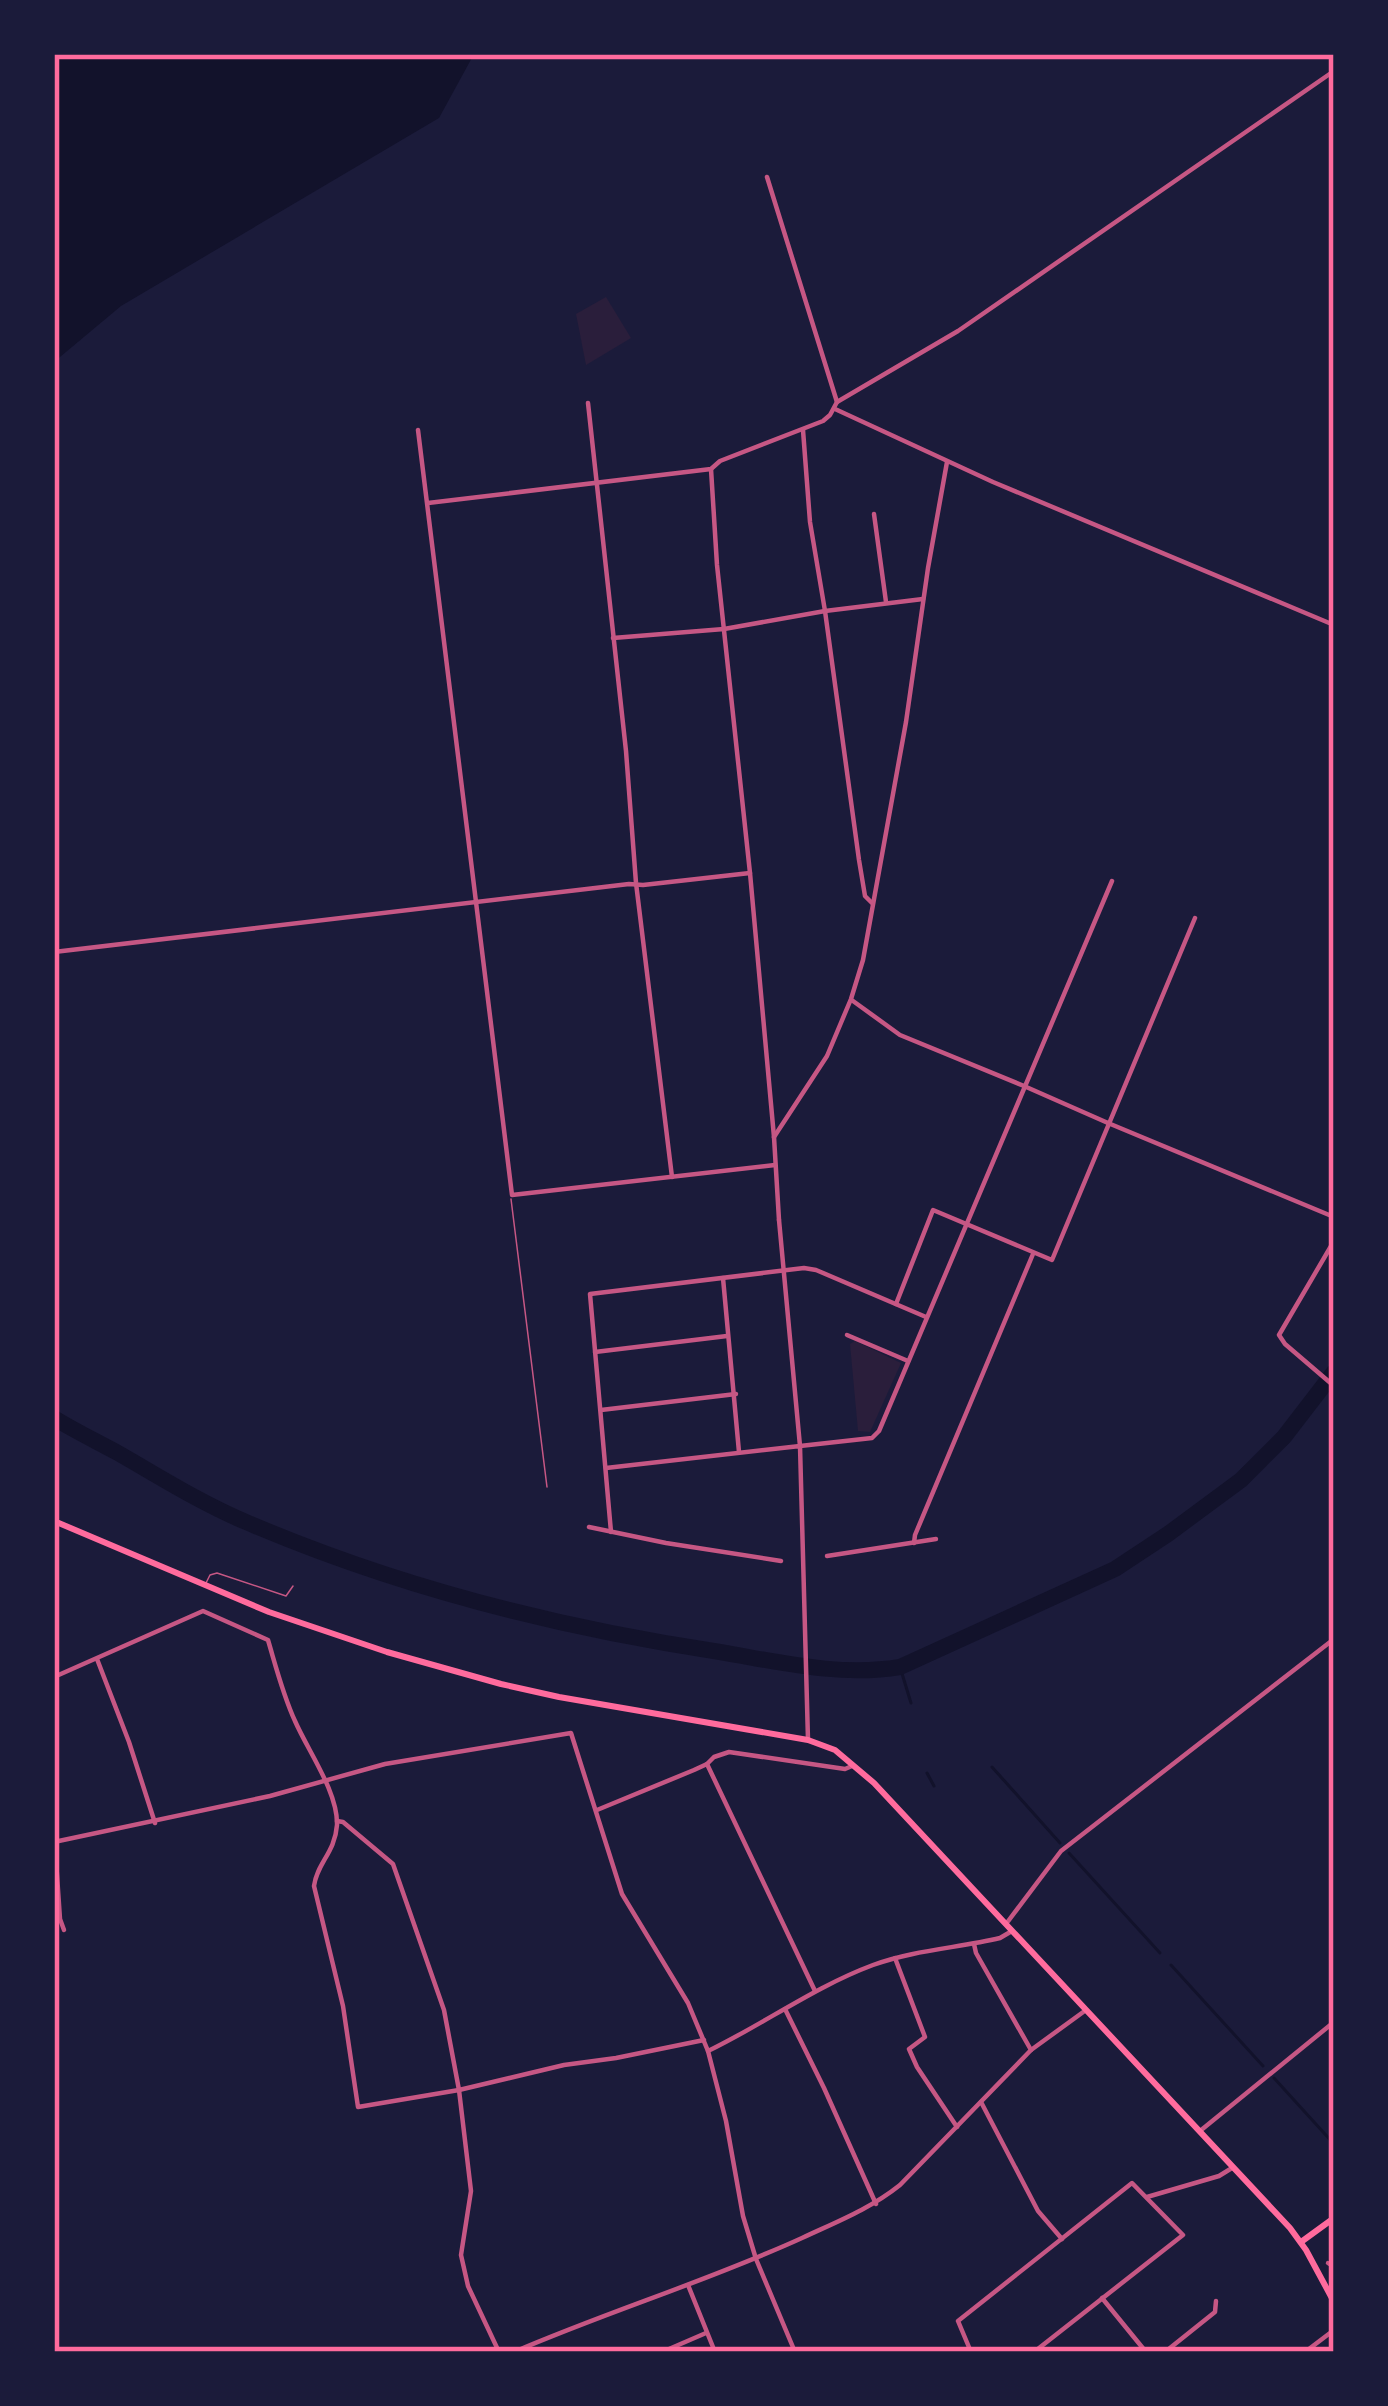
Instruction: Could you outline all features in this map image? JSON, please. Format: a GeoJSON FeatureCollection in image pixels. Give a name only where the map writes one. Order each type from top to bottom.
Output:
{"type":"FeatureCollection","features":[{"type":"Feature","properties":{"kind":"main road"},"geometry":{"type":"LineString","coordinates":[[54,1522],[312,1628],[499,1683],[808,1739],[835,1750],[855,1765],[1234,2167],[1301,2242],[1334,2302]]}},
{"type":"Feature","properties":{"kind":"main road"},"geometry":{"type":"LineString","coordinates":[[1301,2242],[1334,2218]]}},
{"type":"Feature","properties":{"kind":"street"},"geometry":{"type":"LineString","coordinates":[[428,503],[711,469],[720,461],[823,421],[836,405],[958,331],[1334,71]]}},
{"type":"Feature","properties":{"kind":"street"},"geometry":{"type":"LineString","coordinates":[[767,177],[836,405],[947,462],[1334,625]]}},
{"type":"Feature","properties":{"kind":"street"},"geometry":{"type":"LineString","coordinates":[[588,403],[636,884],[672,1177]]}},
{"type":"Feature","properties":{"kind":"street"},"geometry":{"type":"LineString","coordinates":[[418,430],[512,1195],[775,1165]]}},
{"type":"Feature","properties":{"kind":"street"},"geometry":{"type":"LineString","coordinates":[[802,430],[810,522],[860,860],[866,896],[873,904]]}},
{"type":"Feature","properties":{"kind":"street"},"geometry":{"type":"LineString","coordinates":[[774,1137],[827,1056],[862,960],[947,462]]}},
{"type":"Feature","properties":{"kind":"street"},"geometry":{"type":"LineString","coordinates":[[711,469],[800,1446],[808,1739]]}},
{"type":"Feature","properties":{"kind":"street"},"geometry":{"type":"LineString","coordinates":[[874,514],[886,602]]}},
{"type":"Feature","properties":{"kind":"street"},"geometry":{"type":"LineString","coordinates":[[613,638],[724,628],[924,599]]}},
{"type":"Feature","properties":{"kind":"street"},"geometry":{"type":"LineString","coordinates":[[54,952],[750,873]]}},
{"type":"Feature","properties":{"kind":"street"},"geometry":{"type":"LineString","coordinates":[[606,1468],[875,1437],[1112,881]]}},
{"type":"Feature","properties":{"kind":"street"},"geometry":{"type":"LineString","coordinates":[[896,1304],[933,1210],[1052,1259],[1195,918]]}},
{"type":"Feature","properties":{"kind":"street"},"geometry":{"type":"LineString","coordinates":[[851,999],[900,1035],[1334,1216]]}},
{"type":"Feature","properties":{"kind":"street"},"geometry":{"type":"LineString","coordinates":[[1334,1241],[1279,1335],[1334,1385]]}},
{"type":"Feature","properties":{"kind":"street"},"geometry":{"type":"LineString","coordinates":[[914,1543],[1034,1252]]}},
{"type":"Feature","properties":{"kind":"street"},"geometry":{"type":"LineString","coordinates":[[611,1532],[590,1294],[816,1270],[926,1317]]}},
{"type":"Feature","properties":{"kind":"street"},"geometry":{"type":"LineString","coordinates":[[723,1278],[739,1452]]}},
{"type":"Feature","properties":{"kind":"street"},"geometry":{"type":"LineString","coordinates":[[847,1335],[908,1360]]}},
{"type":"Feature","properties":{"kind":"street"},"geometry":{"type":"LineString","coordinates":[[596,1352],[729,1336]]}},
{"type":"Feature","properties":{"kind":"street"},"geometry":{"type":"LineString","coordinates":[[601,1410],[736,1394]]}},
{"type":"Feature","properties":{"kind":"street"},"geometry":{"type":"LineString","coordinates":[[590,1527],[781,1561]]}},
{"type":"Feature","properties":{"kind":"street"},"geometry":{"type":"LineString","coordinates":[[827,1556],[936,1539]]}},
{"type":"Feature","properties":{"kind":"street"},"geometry":{"type":"LineString","coordinates":[[54,1677],[203,1611],[268,1640],[294,1719],[324,1780],[337,1821],[331,1852],[314,1886],[343,2006],[358,2107],[704,2040]]}},
{"type":"Feature","properties":{"kind":"street"},"geometry":{"type":"LineString","coordinates":[[708,2051],[815,1990],[895,1958],[1000,1939],[1061,1851],[1334,1639]]}},
{"type":"Feature","properties":{"kind":"street"},"geometry":{"type":"LineString","coordinates":[[97,1659],[155,1822]]}},
{"type":"Feature","properties":{"kind":"street"},"geometry":{"type":"LineString","coordinates":[[55,1842],[385,1764],[567,1733],[574,1737],[622,1894],[688,2003],[708,2051],[743,2216],[795,2352]]}},
{"type":"Feature","properties":{"kind":"street"},"geometry":{"type":"LineString","coordinates":[[597,1810],[729,1752],[845,1769],[855,1765]]}},
{"type":"Feature","properties":{"kind":"street"},"geometry":{"type":"LineString","coordinates":[[707,1764],[815,1990]]}},
{"type":"Feature","properties":{"kind":"street"},"geometry":{"type":"LineString","coordinates":[[337,1821],[393,1864],[444,2010],[471,2191],[461,2255],[468,2287],[499,2352]]}},
{"type":"Feature","properties":{"kind":"street"},"geometry":{"type":"LineString","coordinates":[[54,1831],[64,1930]]}},
{"type":"Feature","properties":{"kind":"street"},"geometry":{"type":"LineString","coordinates":[[974,1944],[1030,2050]]}},
{"type":"Feature","properties":{"kind":"street"},"geometry":{"type":"LineString","coordinates":[[895,1958],[925,2037],[909,2049],[957,2127]]}},
{"type":"Feature","properties":{"kind":"street"},"geometry":{"type":"LineString","coordinates":[[785,2009],[876,2204]]}},
{"type":"Feature","properties":{"kind":"street"},"geometry":{"type":"LineString","coordinates":[[514,2352],[756,2259],[876,2204],[1030,2050],[1086,2009]]}},
{"type":"Feature","properties":{"kind":"street"},"geometry":{"type":"LineString","coordinates":[[1200,2131],[1334,2022]]}},
{"type":"Feature","properties":{"kind":"street"},"geometry":{"type":"LineString","coordinates":[[981,2102],[1038,2211],[1062,2239]]}},
{"type":"Feature","properties":{"kind":"street"},"geometry":{"type":"LineString","coordinates":[[1148,2197],[1234,2167]]}},
{"type":"Feature","properties":{"kind":"street"},"geometry":{"type":"LineString","coordinates":[[971,2352],[958,2321],[1132,2183],[1183,2234],[1034,2352]]}},
{"type":"Feature","properties":{"kind":"street"},"geometry":{"type":"LineString","coordinates":[[688,2285],[715,2352]]}},
{"type":"Feature","properties":{"kind":"street"},"geometry":{"type":"LineString","coordinates":[[1102,2298],[1146,2352]]}},
{"type":"Feature","properties":{"kind":"street"},"geometry":{"type":"LineString","coordinates":[[1165,2352],[1215,2312],[1216,2301]]}},
{"type":"Feature","properties":{"kind":"street"},"geometry":{"type":"LineString","coordinates":[[1305,2352],[1334,2330]]}},
{"type":"Feature","properties":{"kind":"street"},"geometry":{"type":"LineString","coordinates":[[662,2352],[707,2332]]}},
{"type":"Feature","properties":{"kind":"lane"},"geometry":{"type":"LineString","coordinates":[[512,1195],[547,1487]]}},
{"type":"Feature","properties":{"kind":"lane"},"geometry":{"type":"LineString","coordinates":[[205,1586],[210,1575],[217,1573],[286,1596],[293,1586]]}},
{"type":"Feature","properties":{"kind":"shaded area"},"geometry":{"type":"Polygon","coordinates":[[[54,54],[474,54],[439,118],[121,306],[54,362],[54,54]]]}},
{"type":"Feature","properties":{"kind":"shaded area"},"geometry":{"type":"Polygon","coordinates":[[[606,297],[631,338],[586,365],[576,314],[606,297]]]}},
{"type":"Feature","properties":{"kind":"shaded area"},"geometry":{"type":"Polygon","coordinates":[[[855,1341],[901,1363],[870,1432],[858,1431],[850,1344],[855,1341]]]}},
{"type":"Feature","properties":{"kind":"waterway"},"geometry":{"type":"LineString","coordinates":[[54,1418],[229,1515],[419,1585],[660,1642],[810,1667],[878,1670],[900,1667],[1115,1569],[1241,1480],[1284,1437],[1334,1372]]}},
{"type":"Feature","properties":{"kind":"waterway"},"geometry":{"type":"LineString","coordinates":[[900,1667],[911,1703]]}},
{"type":"Feature","properties":{"kind":"waterway"},"geometry":{"type":"LineString","coordinates":[[992,1767],[1060,1843]]}},
{"type":"Feature","properties":{"kind":"waterway"},"geometry":{"type":"LineString","coordinates":[[927,1773],[934,1786]]}},
{"type":"Feature","properties":{"kind":"waterway"},"geometry":{"type":"LineString","coordinates":[[1069,1853],[1160,1953]]}},
{"type":"Feature","properties":{"kind":"waterway"},"geometry":{"type":"LineString","coordinates":[[1171,1965],[1263,2066]]}},
{"type":"Feature","properties":{"kind":"waterway"},"geometry":{"type":"LineString","coordinates":[[1274,2078],[1334,2144]]}}]}
